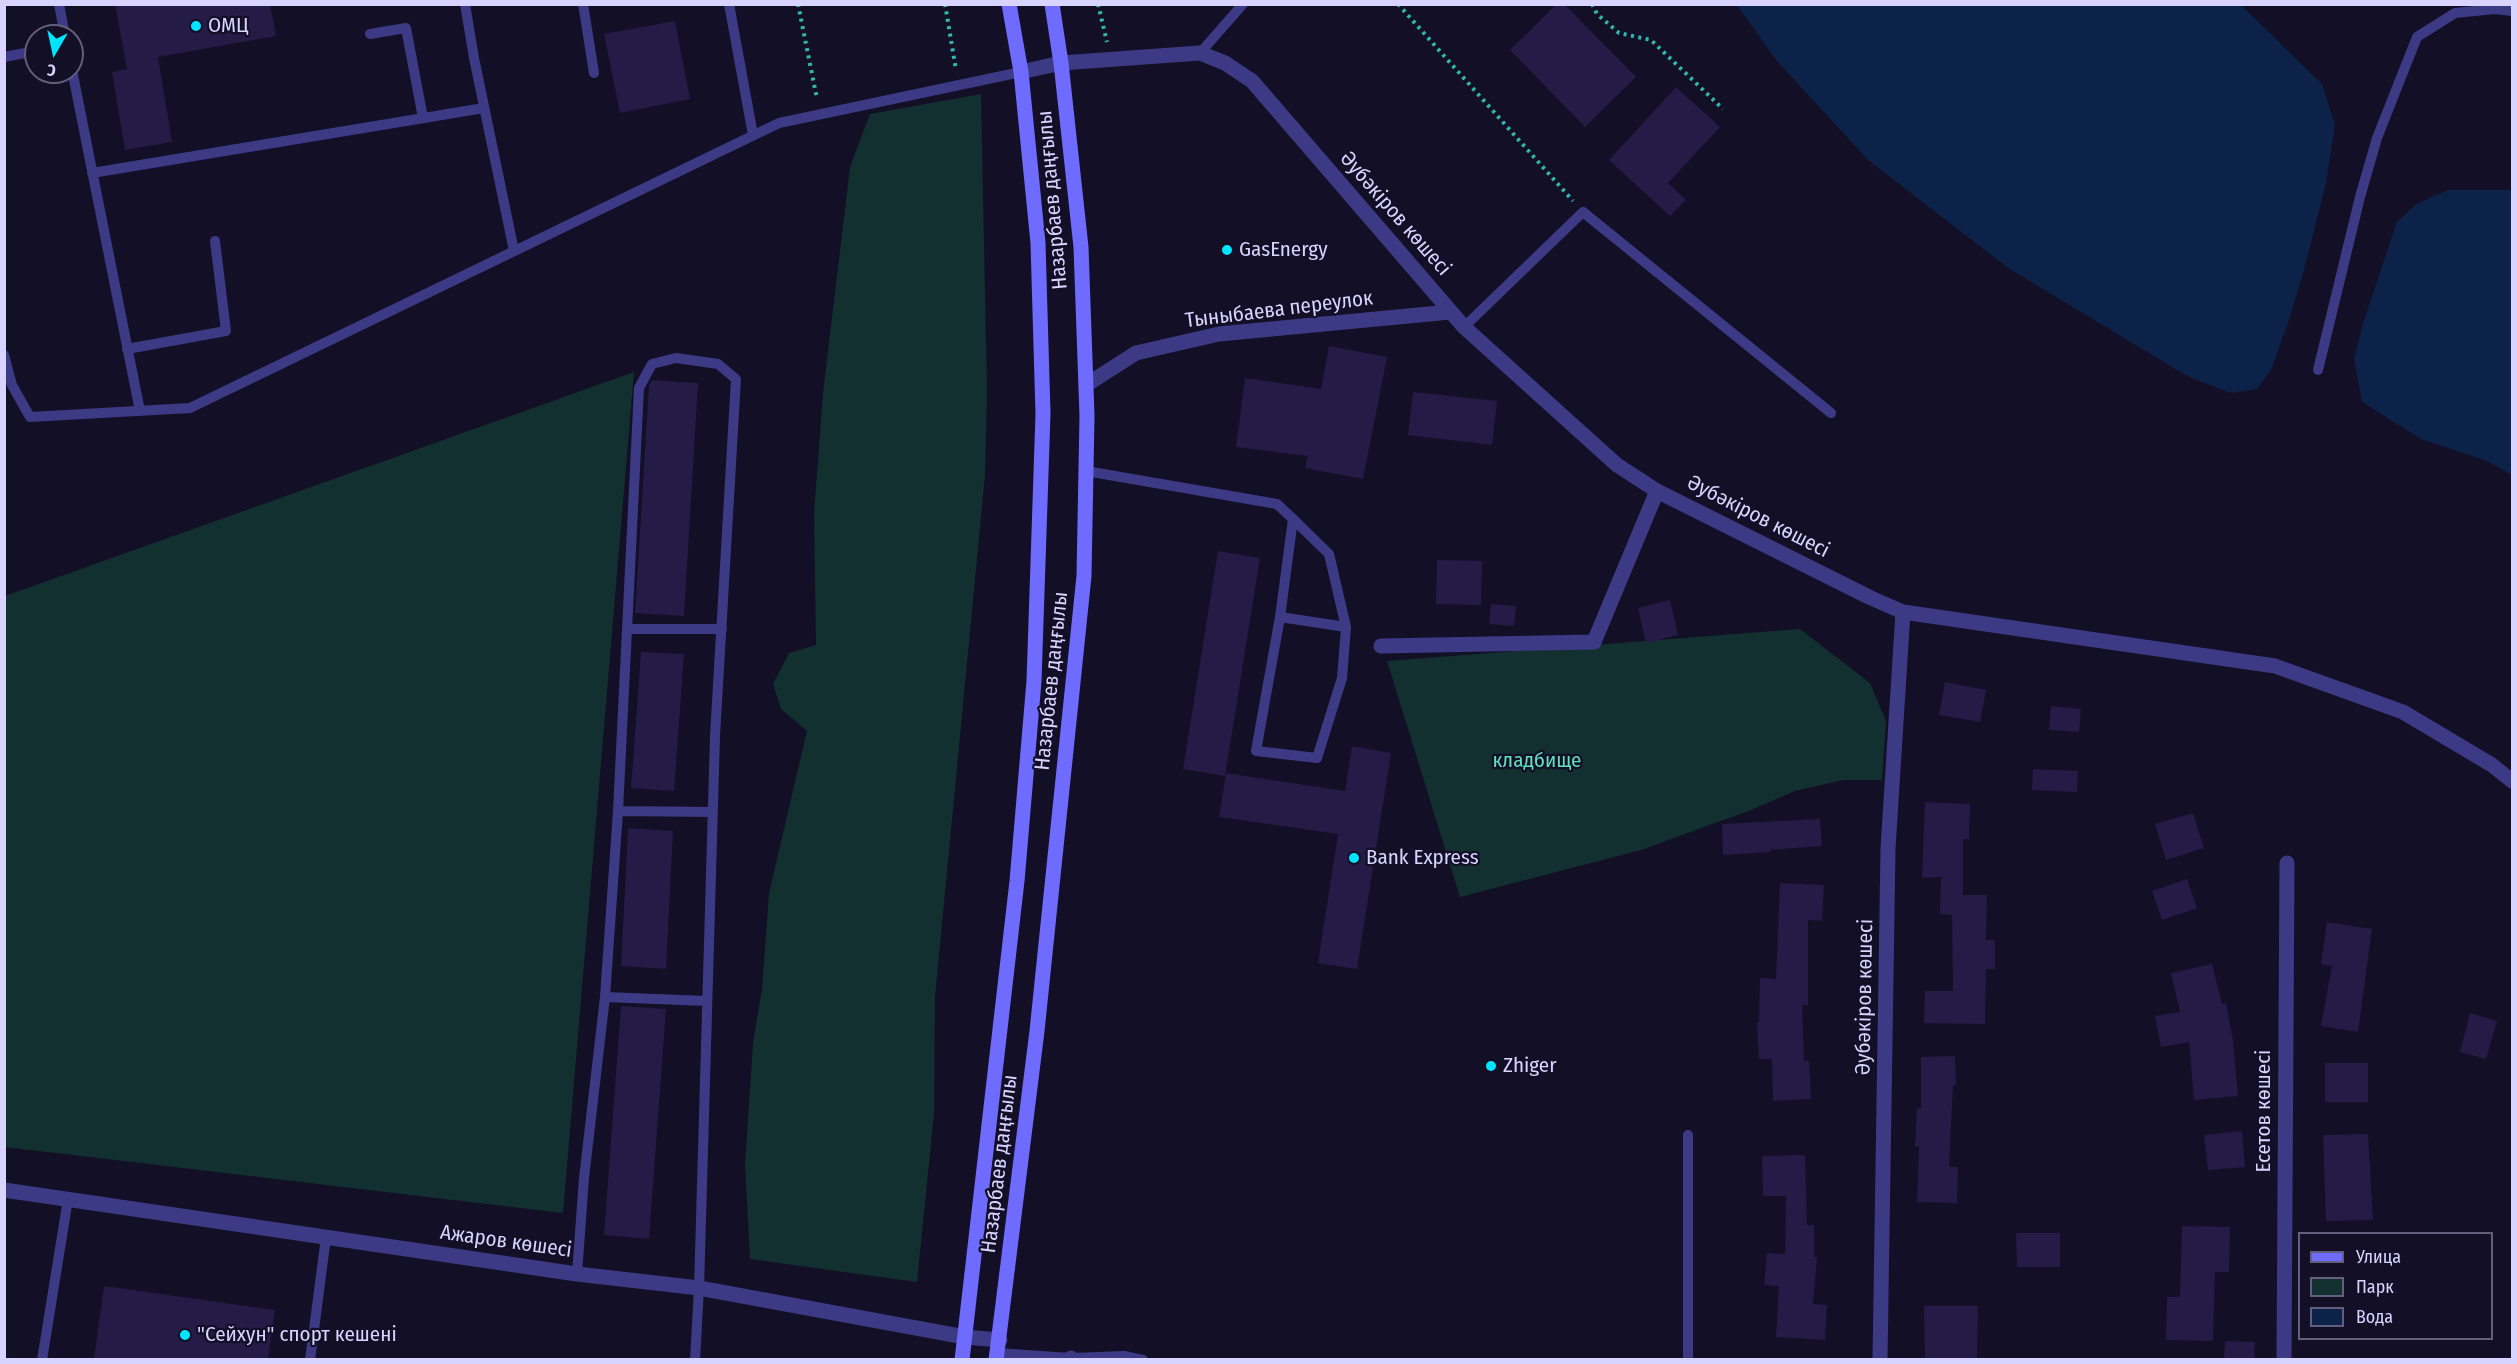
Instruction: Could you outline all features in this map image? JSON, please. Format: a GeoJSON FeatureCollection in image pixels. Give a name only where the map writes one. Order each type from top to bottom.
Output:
{"type":"FeatureCollection","features":[{"type":"Feature","properties":{"kind":"main road","name":"Назарбаев даңғылы"},"geometry":{"type":"LineString","coordinates":[[962,1359],[1017,881],[1034,681],[1043,414],[1038,243],[1021,72],[1009,4]]}},
{"type":"Feature","properties":{"kind":"main road","name":"Назарбаев даңғылы"},"geometry":{"type":"LineString","coordinates":[[998,1351],[1037,1031],[1083,576],[1086,385],[1081,247],[1061,63],[1052,4]]}},
{"type":"Feature","properties":{"kind":"street","name":"Әубәкіров көшесі"},"geometry":{"type":"LineString","coordinates":[[1021,72],[1061,63],[1200,52],[1225,63],[1252,81],[1464,327],[1617,465],[1657,491],[1903,612],[1888,848],[1880,1359]]}},
{"type":"Feature","properties":{"kind":"street","name":"Тыныбаева переулок"},"geometry":{"type":"LineString","coordinates":[[1086,385],[1136,352],[1219,334],[1450,312]]}},
{"type":"Feature","properties":{"kind":"street"},"geometry":{"type":"LineString","coordinates":[[1381,646],[1594,642],[1657,491]]}},
{"type":"Feature","properties":{"kind":"street"},"geometry":{"type":"LineString","coordinates":[[1903,612],[2275,666],[2403,712],[2492,765],[2512,781]]}},
{"type":"Feature","properties":{"kind":"street","name":"Есетов көшесі"},"geometry":{"type":"LineString","coordinates":[[2284,1359],[2287,863]]}},
{"type":"Feature","properties":{"kind":"street","name":"Ажаров көшесі"},"geometry":{"type":"LineString","coordinates":[[4,1190],[577,1274],[699,1288],[965,1336],[998,1351]]}},
{"type":"Feature","properties":{"kind":"lane"},"geometry":{"type":"LineString","coordinates":[[59,4],[63,24]]}},
{"type":"Feature","properties":{"kind":"lane"},"geometry":{"type":"LineString","coordinates":[[465,4],[514,251]]}},
{"type":"Feature","properties":{"kind":"lane"},"geometry":{"type":"LineString","coordinates":[[583,4],[594,73]]}},
{"type":"Feature","properties":{"kind":"lane"},"geometry":{"type":"LineString","coordinates":[[729,4],[753,135]]}},
{"type":"Feature","properties":{"kind":"lane"},"geometry":{"type":"LineString","coordinates":[[1200,52],[1243,4]]}},
{"type":"Feature","properties":{"kind":"lane"},"geometry":{"type":"LineString","coordinates":[[2319,370],[2360,197],[2377,138],[2417,37],[2455,13],[2495,9],[2512,11]]}},
{"type":"Feature","properties":{"kind":"lane"},"geometry":{"type":"LineString","coordinates":[[370,34],[406,28],[423,118]]}},
{"type":"Feature","properties":{"kind":"lane"},"geometry":{"type":"LineString","coordinates":[[4,57],[24,53]]}},
{"type":"Feature","properties":{"kind":"lane"},"geometry":{"type":"LineString","coordinates":[[4,355],[12,385],[30,417],[190,408],[779,123],[1021,72]]}},
{"type":"Feature","properties":{"kind":"lane"},"geometry":{"type":"LineString","coordinates":[[75,84],[140,411]]}},
{"type":"Feature","properties":{"kind":"lane"},"geometry":{"type":"LineString","coordinates":[[92,173],[484,108]]}},
{"type":"Feature","properties":{"kind":"lane"},"geometry":{"type":"LineString","coordinates":[[1464,327],[1583,212],[1832,414]]}},
{"type":"Feature","properties":{"kind":"lane"},"geometry":{"type":"LineString","coordinates":[[127,349],[226,331],[215,242]]}},
{"type":"Feature","properties":{"kind":"lane"},"geometry":{"type":"LineString","coordinates":[[577,1274],[584,1178],[605,997],[618,811],[639,388],[652,364],[676,358],[718,364],[736,379],[713,812],[699,1288],[694,1359]]}},
{"type":"Feature","properties":{"kind":"lane"},"geometry":{"type":"LineString","coordinates":[[1086,471],[1277,504],[1293,519],[1329,554],[1346,627],[1342,678],[1317,758],[1256,751],[1280,617],[1293,519]]}},
{"type":"Feature","properties":{"kind":"lane"},"geometry":{"type":"LineString","coordinates":[[1280,617],[1346,627]]}},
{"type":"Feature","properties":{"kind":"lane"},"geometry":{"type":"LineString","coordinates":[[628,629],[722,629]]}},
{"type":"Feature","properties":{"kind":"lane"},"geometry":{"type":"LineString","coordinates":[[618,811],[713,812]]}},
{"type":"Feature","properties":{"kind":"lane"},"geometry":{"type":"LineString","coordinates":[[605,997],[707,1001]]}},
{"type":"Feature","properties":{"kind":"lane"},"geometry":{"type":"LineString","coordinates":[[1688,1135],[1688,1359]]}},
{"type":"Feature","properties":{"kind":"lane"},"geometry":{"type":"LineString","coordinates":[[42,1359],[68,1199]]}},
{"type":"Feature","properties":{"kind":"lane"},"geometry":{"type":"LineString","coordinates":[[310,1359],[326,1237]]}},
{"type":"Feature","properties":{"kind":"lane"},"geometry":{"type":"LineString","coordinates":[[998,1351],[1071,1359],[1124,1356],[1143,1359]]}},
{"type":"Feature","properties":{"kind":"path"},"geometry":{"type":"LineString","coordinates":[[798,4],[820,114]]}},
{"type":"Feature","properties":{"kind":"path"},"geometry":{"type":"LineString","coordinates":[[945,4],[959,86]]}},
{"type":"Feature","properties":{"kind":"path"},"geometry":{"type":"LineString","coordinates":[[1098,4],[1111,60]]}},
{"type":"Feature","properties":{"kind":"path"},"geometry":{"type":"LineString","coordinates":[[1398,4],[1583,212]]}},
{"type":"Feature","properties":{"kind":"path"},"geometry":{"type":"LineString","coordinates":[[1592,4],[1598,14],[1619,33],[1651,40],[1723,109]]}},
{"type":"Feature","properties":{"kind":"green space"},"geometry":{"type":"Polygon","coordinates":[[[981,94],[987,391],[985,475],[935,997],[934,1114],[917,1282],[750,1259],[745,1164],[753,1043],[762,989],[769,893],[807,731],[781,709],[773,684],[789,653],[816,645],[814,513],[823,393],[850,167],[870,114],[981,94]]]}},
{"type":"Feature","properties":{"kind":"green space"},"geometry":{"type":"Polygon","coordinates":[[[634,372],[563,1213],[5,1147],[5,596],[634,372]]]}},
{"type":"Feature","properties":{"kind":"green space","name":"кладбище"},"geometry":{"type":"Polygon","coordinates":[[[1800,629],[1870,683],[1886,721],[1882,780],[1843,780],[1795,791],[1751,810],[1641,850],[1460,897],[1387,661],[1800,629]]]}},
{"type":"Feature","properties":{"kind":"water"},"geometry":{"type":"Polygon","coordinates":[[[1737,5],[2241,5],[2322,84],[2335,125],[2326,183],[2304,270],[2271,370],[2257,389],[2230,393],[2187,376],[2008,268],[1868,160],[1776,60],[1737,5]]]}},
{"type":"Feature","properties":{"kind":"water"},"geometry":{"type":"Polygon","coordinates":[[[2448,190],[2512,190],[2512,475],[2487,461],[2421,439],[2362,402],[2354,359],[2363,323],[2397,222],[2416,204],[2448,190]]]}},
{"type":"Feature","properties":{"kind":"building","name":"ОМЦ"},"geometry":{"type":"Polygon","coordinates":[[[115,4],[270,4],[276,36],[158,57],[172,142],[125,150],[112,72],[127,69],[115,4]]]}},
{"type":"Feature","properties":{"kind":"building"},"geometry":{"type":"Polygon","coordinates":[[[1557,4],[1564,4],[1636,77],[1585,127],[1510,50],[1557,4]]]}},
{"type":"Feature","properties":{"kind":"building"},"geometry":{"type":"Polygon","coordinates":[[[675,21],[690,99],[620,113],[604,34],[675,21]]]}},
{"type":"Feature","properties":{"kind":"building"},"geometry":{"type":"Polygon","coordinates":[[[1676,87],[1720,127],[1668,183],[1686,200],[1670,216],[1609,160],[1676,87]]]}},
{"type":"Feature","properties":{"kind":"building"},"geometry":{"type":"Polygon","coordinates":[[[1329,346],[1387,357],[1363,479],[1305,468],[1308,456],[1236,447],[1245,378],[1321,389],[1329,346]]]}},
{"type":"Feature","properties":{"kind":"building"},"geometry":{"type":"Polygon","coordinates":[[[652,380],[698,383],[684,616],[635,613],[649,386],[652,380]]]}},
{"type":"Feature","properties":{"kind":"building"},"geometry":{"type":"Polygon","coordinates":[[[1413,392],[1497,401],[1492,445],[1408,435],[1413,392]]]}},
{"type":"Feature","properties":{"kind":"building"},"geometry":{"type":"Polygon","coordinates":[[[1218,551],[1260,558],[1225,776],[1183,769],[1218,551]]]}},
{"type":"Feature","properties":{"kind":"building"},"geometry":{"type":"Polygon","coordinates":[[[1437,560],[1482,561],[1481,605],[1436,604],[1437,560]]]}},
{"type":"Feature","properties":{"kind":"building"},"geometry":{"type":"Polygon","coordinates":[[[1670,600],[1678,635],[1646,643],[1638,608],[1670,600]]]}},
{"type":"Feature","properties":{"kind":"building"},"geometry":{"type":"Polygon","coordinates":[[[1491,604],[1516,606],[1514,626],[1489,624],[1491,604]]]}},
{"type":"Feature","properties":{"kind":"building"},"geometry":{"type":"Polygon","coordinates":[[[641,652],[684,654],[674,791],[631,788],[641,652]]]}},
{"type":"Feature","properties":{"kind":"building"},"geometry":{"type":"Polygon","coordinates":[[[1945,682],[1986,690],[1980,722],[1939,715],[1945,682]]]}},
{"type":"Feature","properties":{"kind":"building"},"geometry":{"type":"Polygon","coordinates":[[[2051,706],[2081,709],[2079,732],[2049,730],[2051,706]]]}},
{"type":"Feature","properties":{"kind":"building","name":"Bank Express"},"geometry":{"type":"Polygon","coordinates":[[[1352,746],[1391,753],[1357,969],[1318,963],[1338,834],[1219,817],[1226,773],[1345,791],[1352,746]]]}},
{"type":"Feature","properties":{"kind":"building"},"geometry":{"type":"Polygon","coordinates":[[[2033,769],[2078,771],[2077,792],[2032,790],[2033,769]]]}},
{"type":"Feature","properties":{"kind":"building"},"geometry":{"type":"Polygon","coordinates":[[[1925,802],[1970,804],[1969,839],[1963,839],[1963,895],[1987,895],[1986,940],[1995,940],[1995,969],[1986,969],[1985,1024],[1924,1023],[1925,991],[1953,991],[1952,915],[1940,914],[1941,877],[1922,878],[1925,802]]]}},
{"type":"Feature","properties":{"kind":"building"},"geometry":{"type":"Polygon","coordinates":[[[2193,813],[2204,848],[2166,860],[2155,824],[2193,813]]]}},
{"type":"Feature","properties":{"kind":"building"},"geometry":{"type":"Polygon","coordinates":[[[1820,819],[1822,846],[1723,855],[1722,824],[1820,819]]]}},
{"type":"Feature","properties":{"kind":"building"},"geometry":{"type":"Polygon","coordinates":[[[628,828],[673,831],[666,969],[621,966],[628,828]]]}},
{"type":"Feature","properties":{"kind":"building"},"geometry":{"type":"Polygon","coordinates":[[[2187,879],[2197,908],[2162,920],[2152,891],[2187,879]]]}},
{"type":"Feature","properties":{"kind":"building"},"geometry":{"type":"Polygon","coordinates":[[[1780,883],[1824,885],[1822,921],[1808,920],[1808,1005],[1802,1005],[1804,1061],[1809,1061],[1811,1099],[1773,1101],[1772,1059],[1759,1059],[1757,1022],[1759,1022],[1760,978],[1776,979],[1780,883]]]}},
{"type":"Feature","properties":{"kind":"building"},"geometry":{"type":"Polygon","coordinates":[[[2327,922],[2372,929],[2358,1032],[2321,1026],[2332,966],[2321,964],[2327,922]]]}},
{"type":"Feature","properties":{"kind":"building"},"geometry":{"type":"Polygon","coordinates":[[[2212,964],[2222,1004],[2226,1003],[2233,1040],[2238,1096],[2194,1100],[2189,1042],[2161,1047],[2155,1016],[2180,1012],[2171,973],[2212,964]]]}},
{"type":"Feature","properties":{"kind":"building"},"geometry":{"type":"Polygon","coordinates":[[[621,1006],[666,1009],[649,1239],[604,1235],[621,1006]]]}},
{"type":"Feature","properties":{"kind":"building"},"geometry":{"type":"Polygon","coordinates":[[[2470,1013],[2497,1021],[2486,1059],[2460,1052],[2470,1013]]]}},
{"type":"Feature","properties":{"kind":"building"},"geometry":{"type":"Polygon","coordinates":[[[1955,1056],[1956,1085],[1953,1085],[1949,1167],[1958,1167],[1957,1203],[1917,1202],[1919,1147],[1915,1146],[1917,1108],[1921,1108],[1921,1057],[1955,1056]]]}},
{"type":"Feature","properties":{"kind":"building"},"geometry":{"type":"Polygon","coordinates":[[[2325,1063],[2368,1063],[2368,1102],[2325,1102],[2325,1063]]]}},
{"type":"Feature","properties":{"kind":"building"},"geometry":{"type":"Polygon","coordinates":[[[2242,1131],[2245,1167],[2208,1170],[2204,1135],[2242,1131]]]}},
{"type":"Feature","properties":{"kind":"building"},"geometry":{"type":"Polygon","coordinates":[[[2368,1134],[2373,1220],[2326,1221],[2323,1135],[2368,1134]]]}},
{"type":"Feature","properties":{"kind":"building"},"geometry":{"type":"Polygon","coordinates":[[[1805,1155],[1807,1225],[1814,1225],[1814,1257],[1817,1257],[1813,1304],[1827,1305],[1825,1340],[1776,1337],[1779,1286],[1764,1285],[1767,1253],[1785,1254],[1786,1196],[1763,1196],[1762,1156],[1805,1155]]]}},
{"type":"Feature","properties":{"kind":"building"},"geometry":{"type":"Polygon","coordinates":[[[2182,1226],[2230,1227],[2229,1272],[2215,1272],[2213,1341],[2166,1340],[2167,1297],[2180,1297],[2182,1226]]]}},
{"type":"Feature","properties":{"kind":"building"},"geometry":{"type":"Polygon","coordinates":[[[2016,1233],[2060,1233],[2060,1267],[2017,1267],[2016,1233]]]}},
{"type":"Feature","properties":{"kind":"building","name":"\"Сейхун\" спорт кешені"},"geometry":{"type":"Polygon","coordinates":[[[104,1286],[275,1310],[268,1359],[94,1359],[104,1286]]]}},
{"type":"Feature","properties":{"kind":"building"},"geometry":{"type":"Polygon","coordinates":[[[1924,1306],[1978,1306],[1977,1359],[1925,1359],[1924,1306]]]}},
{"type":"Feature","properties":{"kind":"building"},"geometry":{"type":"Polygon","coordinates":[[[2225,1341],[2255,1342],[2254,1359],[2224,1359],[2225,1341]]]}},
{"type":"Feature","properties":{"kind":"place","name":"ОМЦ"},"geometry":{"type":"Point","coordinates":[196,26]}},
{"type":"Feature","properties":{"kind":"place","name":"GasEnergy"},"geometry":{"type":"Point","coordinates":[1227,250]}},
{"type":"Feature","properties":{"kind":"place","name":"Bank Express"},"geometry":{"type":"Point","coordinates":[1354,858]}},
{"type":"Feature","properties":{"kind":"place","name":"Zhiger"},"geometry":{"type":"Point","coordinates":[1491,1066]}},
{"type":"Feature","properties":{"kind":"place","name":"\"Сейхун\" спорт кешені"},"geometry":{"type":"Point","coordinates":[185,1335]}}]}
